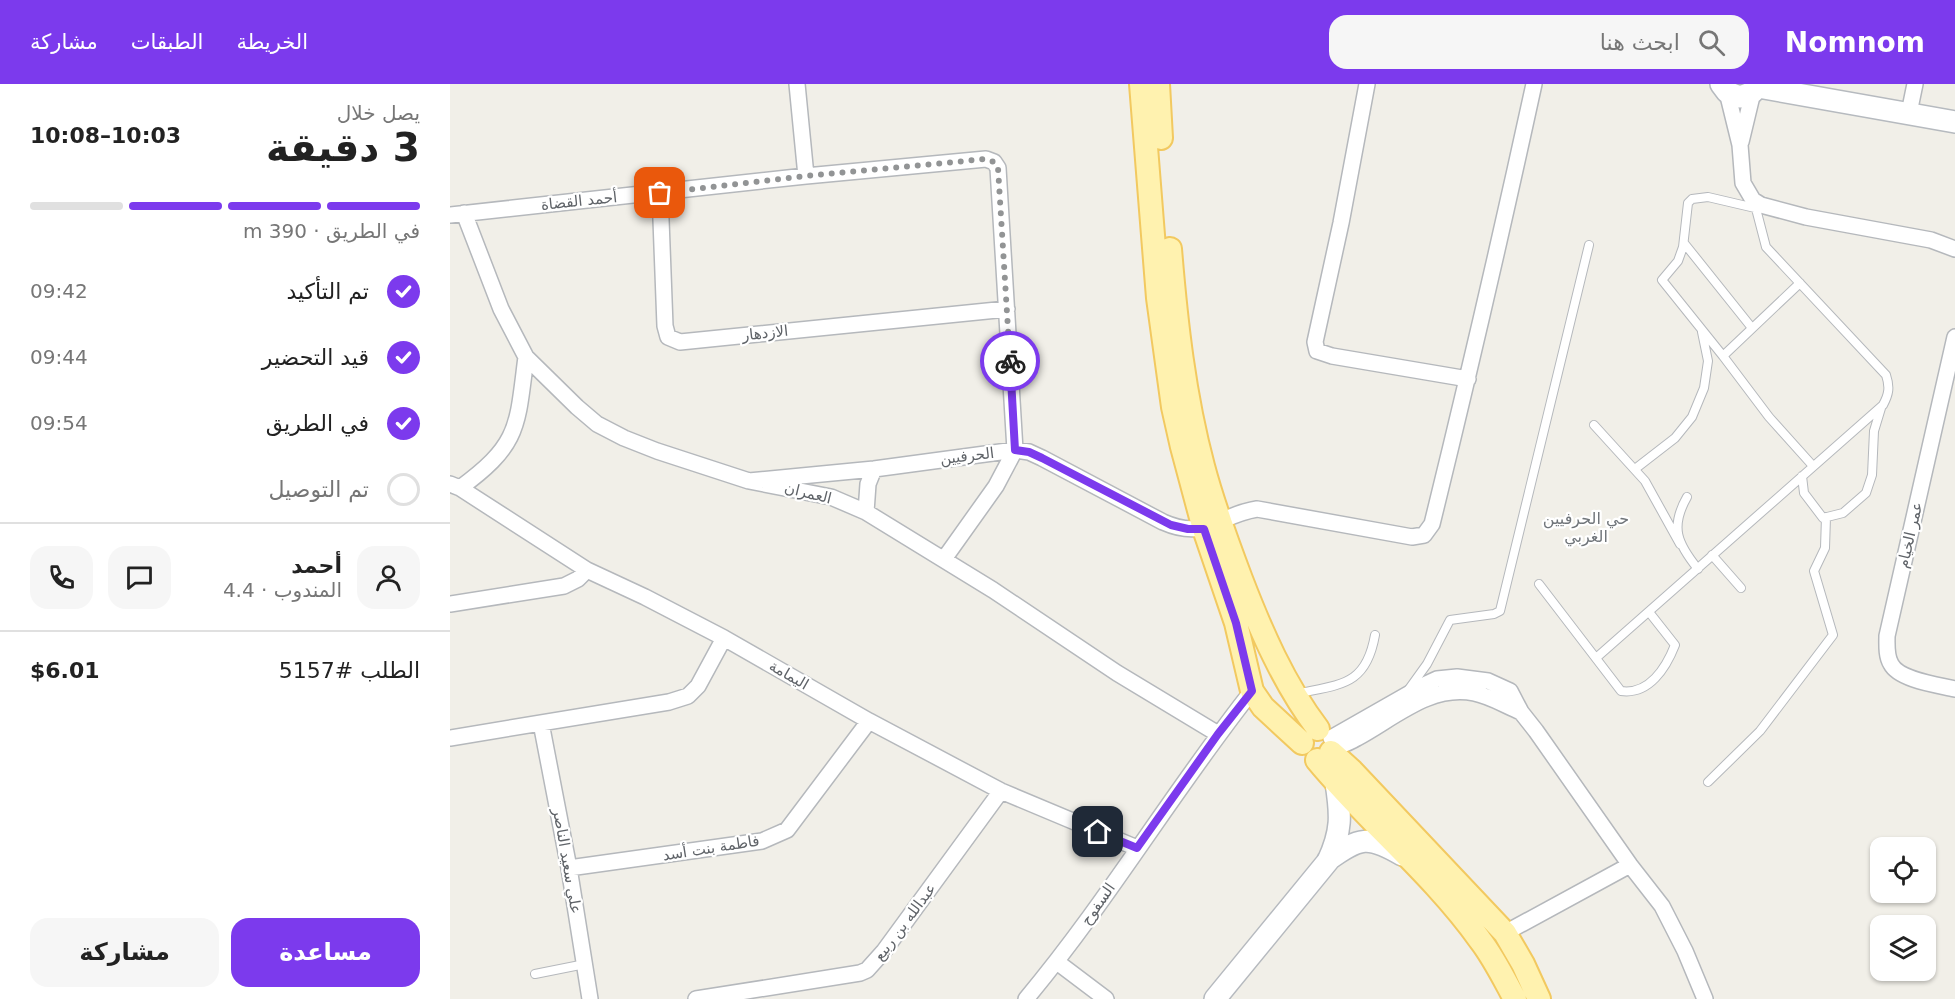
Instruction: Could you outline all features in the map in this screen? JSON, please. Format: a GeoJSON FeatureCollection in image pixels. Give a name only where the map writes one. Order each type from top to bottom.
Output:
{"type":"FeatureCollection","features":[{"type":"Feature","properties":{"kind":"main road"},"geometry":{"type":"LineString","coordinates":[[1141,84],[1158,298],[1167,366],[1180,437],[1213,525],[1253,612],[1322,745],[1336,783],[1439,891],[1480,939],[1515,999]]}},
{"type":"Feature","properties":{"kind":"main road"},"geometry":{"type":"LineString","coordinates":[[1158,84],[1177,330],[1213,525],[1236,623],[1258,699],[1322,745],[1352,771],[1505,933],[1523,964],[1539,999]]}},
{"type":"Feature","properties":{"kind":"main road"},"geometry":{"type":"LineString","coordinates":[[1258,699],[1258,682],[1266,677],[1277,676],[1291,687]]}},
{"type":"Feature","properties":{"kind":"main road"},"geometry":{"type":"LineString","coordinates":[[1258,699],[1279,707],[1288,702],[1291,687]]}},
{"type":"Feature","properties":{"kind":"street"},"geometry":{"type":"LineString","coordinates":[[797,84],[806,176]]}},
{"type":"Feature","properties":{"kind":"street"},"geometry":{"type":"LineString","coordinates":[[1367,84],[1341,223],[1315,342],[1317,351],[1332,356],[1468,380]]}},
{"type":"Feature","properties":{"kind":"street"},"geometry":{"type":"LineString","coordinates":[[1213,525],[1248,510],[1257,509],[1412,537],[1424,535],[1432,524],[1468,380],[1534,84]]}},
{"type":"Feature","properties":{"kind":"street"},"geometry":{"type":"LineString","coordinates":[[1819,84],[1912,99],[1955,109]]}},
{"type":"Feature","properties":{"kind":"street"},"geometry":{"type":"LineString","coordinates":[[1721,87],[1740,97],[1757,88],[1912,99],[1955,122]]}},
{"type":"Feature","properties":{"kind":"street"},"geometry":{"type":"LineString","coordinates":[[1721,87],[1740,145],[1743,183],[1754,204],[1797,215],[1931,240],[1955,249]]}},
{"type":"Feature","properties":{"kind":"street"},"geometry":{"type":"LineString","coordinates":[[1740,145],[1757,88]]}},
{"type":"Feature","properties":{"kind":"street","name":"أحمد القضاة"},"geometry":{"type":"LineString","coordinates":[[457,214],[986,159],[994,162],[998,168],[1007,309]]}},
{"type":"Feature","properties":{"kind":"street","name":"الازدهار"},"geometry":{"type":"LineString","coordinates":[[660,193],[665,326],[668,338],[680,342],[1007,309]]}},
{"type":"Feature","properties":{"kind":"street","name":"العمران"},"geometry":{"type":"LineString","coordinates":[[457,214],[526,357],[577,407],[597,423],[657,452],[749,481],[831,497],[866,512],[944,559],[1117,673],[1218,734]]}},
{"type":"Feature","properties":{"kind":"street"},"geometry":{"type":"LineString","coordinates":[[944,559],[996,486],[1015,450],[1007,309]]}},
{"type":"Feature","properties":{"kind":"street","name":"عمر الخيام"},"geometry":{"type":"LineString","coordinates":[[1955,337],[1887,636],[1887,651],[1891,664],[1897,671],[1908,677],[1955,689]]}},
{"type":"Feature","properties":{"kind":"street"},"geometry":{"type":"LineString","coordinates":[[455,486],[496,459],[511,437],[519,414],[526,357]]}},
{"type":"Feature","properties":{"kind":"street","name":"الحرفيين"},"geometry":{"type":"LineString","coordinates":[[749,481],[874,469],[1015,450],[1029,452],[1042,458],[1171,525],[1188,529],[1213,525]]}},
{"type":"Feature","properties":{"kind":"street"},"geometry":{"type":"LineString","coordinates":[[866,512],[868,484],[874,469]]}},
{"type":"Feature","properties":{"kind":"street","name":"اليمامة"},"geometry":{"type":"LineString","coordinates":[[455,486],[587,570],[724,638],[869,721],[1001,791],[1137,848]]}},
{"type":"Feature","properties":{"kind":"street"},"geometry":{"type":"LineString","coordinates":[[450,604],[564,586],[578,579],[587,570]]}},
{"type":"Feature","properties":{"kind":"street"},"geometry":{"type":"LineString","coordinates":[[450,738],[669,702],[688,696],[698,686],[724,638]]}},
{"type":"Feature","properties":{"kind":"street"},"geometry":{"type":"LineString","coordinates":[[1322,745],[1406,694],[1437,679],[1477,678],[1510,691],[1521,712],[1662,906],[1705,999]]}},
{"type":"Feature","properties":{"kind":"street"},"geometry":{"type":"LineString","coordinates":[[1322,745],[1356,739],[1426,699],[1449,691],[1485,696],[1521,712]]}},
{"type":"Feature","properties":{"kind":"street","name":"السفوح"},"geometry":{"type":"LineString","coordinates":[[1026,999],[1057,962],[1218,734],[1258,699]]}},
{"type":"Feature","properties":{"kind":"street","name":"فاطمة بنت أسد"},"geometry":{"type":"LineString","coordinates":[[569,868],[762,841],[777,836],[787,830],[869,721]]}},
{"type":"Feature","properties":{"kind":"street","name":"علي سعيد الناصر"},"geometry":{"type":"LineString","coordinates":[[541,723],[569,868],[590,999]]}},
{"type":"Feature","properties":{"kind":"street"},"geometry":{"type":"LineString","coordinates":[[1328,861],[1336,842],[1340,823],[1336,783]]}},
{"type":"Feature","properties":{"kind":"street","name":"عبدالله بن ربيع"},"geometry":{"type":"LineString","coordinates":[[696,999],[867,970],[884,951],[1001,791]]}},
{"type":"Feature","properties":{"kind":"street"},"geometry":{"type":"LineString","coordinates":[[1215,999],[1328,861],[1348,846],[1367,841],[1379,842],[1406,857]]}},
{"type":"Feature","properties":{"kind":"street"},"geometry":{"type":"LineString","coordinates":[[1505,933],[1630,865]]}},
{"type":"Feature","properties":{"kind":"street"},"geometry":{"type":"LineString","coordinates":[[1057,962],[1106,999]]}},
{"type":"Feature","properties":{"kind":"lane"},"geometry":{"type":"LineString","coordinates":[[1596,658],[1649,612],[1712,555],[1814,466],[1881,406],[1888,395],[1889,384],[1886,375],[1766,247],[1754,204],[1708,197],[1692,199],[1688,204],[1684,243],[1678,261],[1662,280],[1769,417],[1814,466]]}},
{"type":"Feature","properties":{"kind":"lane"},"geometry":{"type":"LineString","coordinates":[[1684,243],[1752,328]]}},
{"type":"Feature","properties":{"kind":"lane"},"geometry":{"type":"LineString","coordinates":[[1406,694],[1427,664],[1450,620],[1494,614],[1502,607],[1589,245]]}},
{"type":"Feature","properties":{"kind":"lane"},"geometry":{"type":"LineString","coordinates":[[1723,356],[1800,283]]}},
{"type":"Feature","properties":{"kind":"lane"},"geometry":{"type":"LineString","coordinates":[[1635,469],[1675,438],[1692,417],[1704,388],[1708,361],[1702,330]]}},
{"type":"Feature","properties":{"kind":"lane"},"geometry":{"type":"LineString","coordinates":[[1802,476],[1804,493],[1823,518],[1843,513],[1866,493],[1872,475],[1874,431],[1881,406]]}},
{"type":"Feature","properties":{"kind":"lane"},"geometry":{"type":"LineString","coordinates":[[1594,425],[1645,481],[1680,544],[1698,568]]}},
{"type":"Feature","properties":{"kind":"lane"},"geometry":{"type":"LineString","coordinates":[[1680,544],[1677,535],[1678,516],[1687,497]]}},
{"type":"Feature","properties":{"kind":"lane"},"geometry":{"type":"LineString","coordinates":[[1708,782],[1760,731],[1833,636],[1814,571],[1825,548],[1826,517]]}},
{"type":"Feature","properties":{"kind":"lane"},"geometry":{"type":"LineString","coordinates":[[1712,555],[1741,588]]}},
{"type":"Feature","properties":{"kind":"lane"},"geometry":{"type":"LineString","coordinates":[[1539,584],[1621,691],[1629,692],[1643,688],[1662,671],[1675,645],[1649,612]]}},
{"type":"Feature","properties":{"kind":"lane"},"geometry":{"type":"LineString","coordinates":[[1291,687],[1340,684],[1361,672],[1371,656],[1375,635]]}},
{"type":"Feature","properties":{"kind":"lane"},"geometry":{"type":"LineString","coordinates":[[535,974],[585,964]]}},
{"type":"Feature","properties":{"kind":"way so far"},"geometry":{"type":"LineString","coordinates":[[660,193],[918,165],[986,159],[994,162],[998,168],[1010,361]]}},
{"type":"Feature","properties":{"kind":"district","name":"حي الحرفيين الغربي"},"geometry":{"type":"Point","coordinates":[1586,527]}},
{"type":"Feature","properties":{"kind":"route"},"geometry":{"type":"LineString","coordinates":[[1010,361],[1015,450],[1029,452],[1071,472],[1163,522],[1180,528],[1204,529],[1236,623],[1252,691],[1218,734],[1137,848],[1098,832]]}}]}
